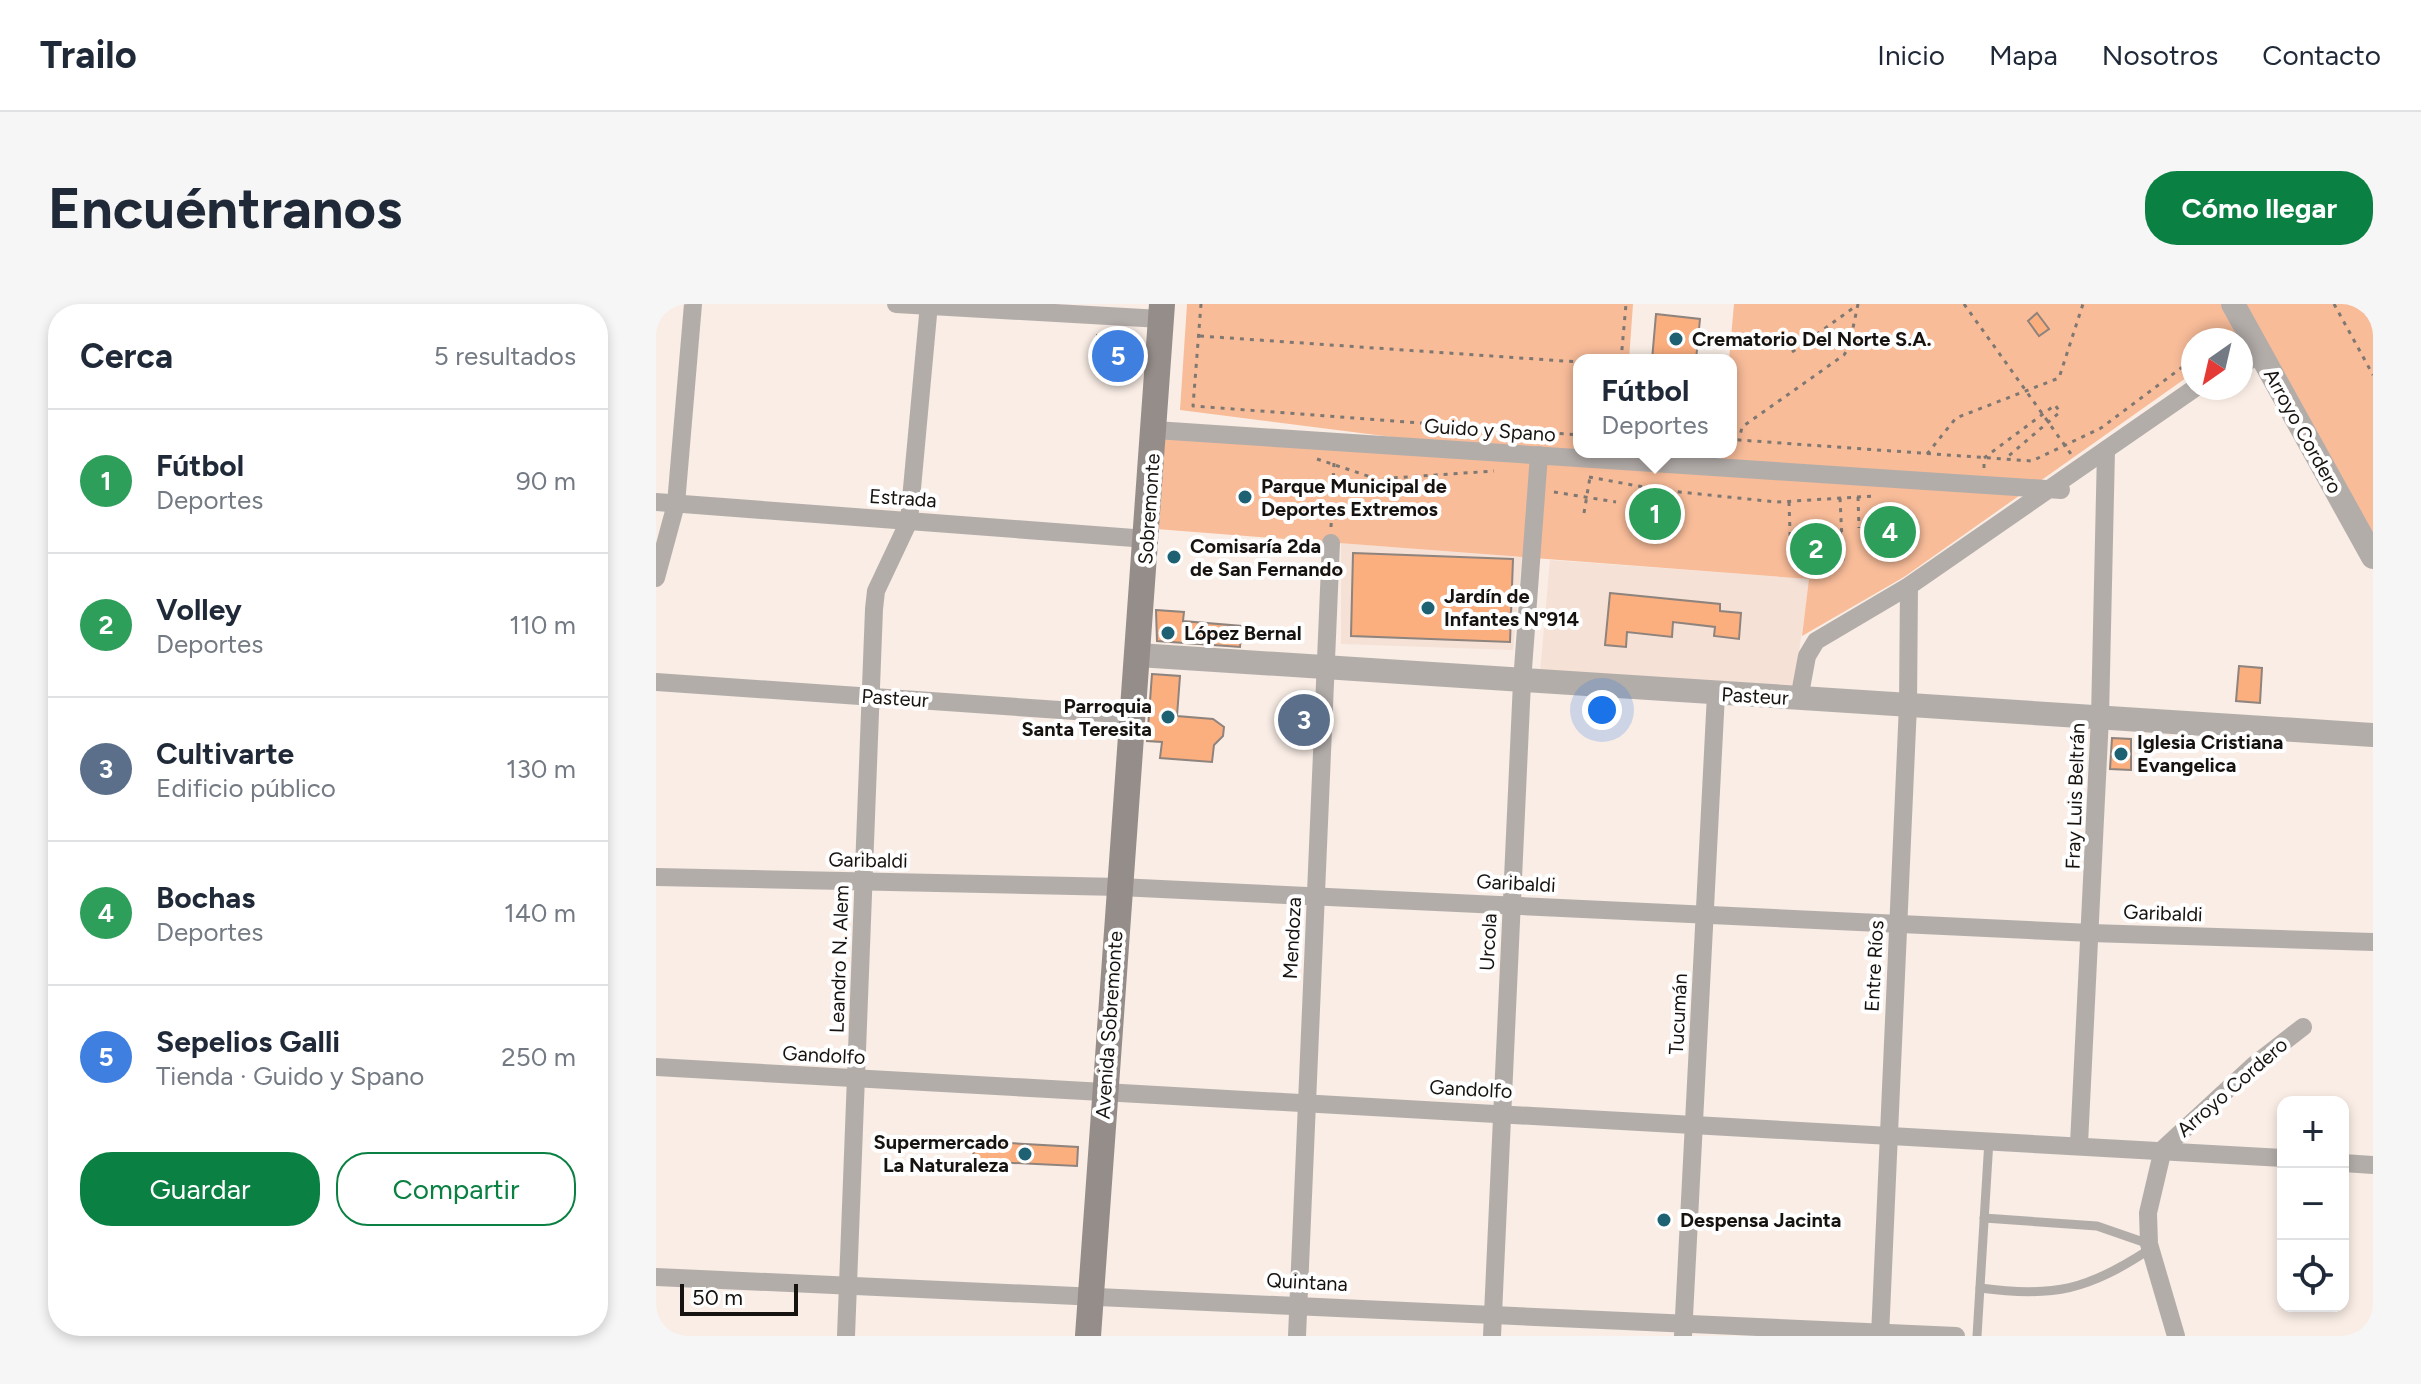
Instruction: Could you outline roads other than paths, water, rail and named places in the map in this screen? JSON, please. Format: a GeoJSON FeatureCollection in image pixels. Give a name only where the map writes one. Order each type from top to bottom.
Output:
{"type":"FeatureCollection","features":[{"type":"Feature","properties":{"kind":"main road","name":"Sobremonte"},"geometry":{"type":"LineString","coordinates":[[1133,715],[1162,312]]}},
{"type":"Feature","properties":{"kind":"main road","name":"Avenida Sobremonte"},"geometry":{"type":"LineString","coordinates":[[1088,1336],[1133,715]]}},
{"type":"Feature","properties":{"kind":"street"},"geometry":{"type":"LineString","coordinates":[[656,578],[676,504],[693,304]]}},
{"type":"Feature","properties":{"kind":"street"},"geometry":{"type":"LineString","coordinates":[[896,304],[1162,312]]}},
{"type":"Feature","properties":{"kind":"street","name":"Arroyo Cordero"},"geometry":{"type":"LineString","coordinates":[[2233,304],[2241,328]]}},
{"type":"Feature","properties":{"kind":"street","name":"Leandro N. Alem"},"geometry":{"type":"LineString","coordinates":[[846,1336],[876,591],[909,521],[929,305]]}},
{"type":"Feature","properties":{"kind":"street","name":"Arroyo Cordero"},"geometry":{"type":"LineString","coordinates":[[2253,360],[2373,557]]}},
{"type":"Feature","properties":{"kind":"street"},"geometry":{"type":"LineString","coordinates":[[2054,490],[2081,467],[2107,455],[2181,399]]}},
{"type":"Feature","properties":{"kind":"street"},"geometry":{"type":"LineString","coordinates":[[1799,699],[1807,656],[1816,641],[1909,592],[2054,490],[2192,400]]}},
{"type":"Feature","properties":{"kind":"street","name":"Guido y Spano"},"geometry":{"type":"LineString","coordinates":[[1155,430],[1573,457]]}},
{"type":"Feature","properties":{"kind":"street","name":"Urcola"},"geometry":{"type":"LineString","coordinates":[[1492,1336],[1522,682],[1539,455]]}},
{"type":"Feature","properties":{"kind":"street","name":"Fray Luis Beltrán"},"geometry":{"type":"LineString","coordinates":[[2079,1144],[2100,717],[2107,455]]}},
{"type":"Feature","properties":{"kind":"street","name":"Guido y Spano"},"geometry":{"type":"LineString","coordinates":[[1583,458],[2054,490]]}},
{"type":"Feature","properties":{"kind":"street","name":"Estrada"},"geometry":{"type":"LineString","coordinates":[[656,502],[1147,539]]}},
{"type":"Feature","properties":{"kind":"street","name":"Mendoza"},"geometry":{"type":"LineString","coordinates":[[1297,1336],[1304,1102],[1317,896],[1331,543]]}},
{"type":"Feature","properties":{"kind":"street","name":"Entre Ríos"},"geometry":{"type":"LineString","coordinates":[[1880,1333],[1908,705],[1909,592]]}},
{"type":"Feature","properties":{"kind":"street","name":"Pasteur"},"geometry":{"type":"LineString","coordinates":[[1138,655],[2373,735]]}},
{"type":"Feature","properties":{"kind":"street","name":"Pasteur"},"geometry":{"type":"LineString","coordinates":[[656,682],[1133,715]]}},
{"type":"Feature","properties":{"kind":"street","name":"Tucumán"},"geometry":{"type":"LineString","coordinates":[[1684,1329],[1716,694]]}},
{"type":"Feature","properties":{"kind":"street","name":"Garibaldi"},"geometry":{"type":"LineString","coordinates":[[656,877],[1119,887],[2091,933],[2373,942]]}},
{"type":"Feature","properties":{"kind":"street","name":"Arroyo Cordero"},"geometry":{"type":"LineString","coordinates":[[2176,1336],[2150,1246],[2148,1213],[2163,1149],[2254,1065],[2303,1027]]}},
{"type":"Feature","properties":{"kind":"street","name":"Gandolfo"},"geometry":{"type":"LineString","coordinates":[[656,1067],[2079,1144],[2277,1158]]}},
{"type":"Feature","properties":{"kind":"street"},"geometry":{"type":"LineString","coordinates":[[2349,1163],[2373,1165]]}},
{"type":"Feature","properties":{"kind":"street","name":"Quintana"},"geometry":{"type":"LineString","coordinates":[[656,1277],[1493,1313],[1684,1329],[1956,1336]]}},
{"type":"Feature","properties":{"kind":"lane"},"geometry":{"type":"LineString","coordinates":[[1977,1336],[1989,1139]]}},
{"type":"Feature","properties":{"kind":"lane"},"geometry":{"type":"LineString","coordinates":[[1984,1218],[2097,1226],[2150,1246]]}},
{"type":"Feature","properties":{"kind":"lane"},"geometry":{"type":"LineString","coordinates":[[1980,1288],[2013,1292],[2085,1286],[2109,1276],[2150,1246]]}},
{"type":"Feature","properties":{"kind":"place","name":"Crematorio Del Norte S.A."},"geometry":{"type":"Point","coordinates":[1676,339]}},
{"type":"Feature","properties":{"kind":"place","name":"Sepelios Galli"},"geometry":{"type":"Point","coordinates":[1118,356]}},
{"type":"Feature","properties":{"kind":"place","name":"Parque Municipal de Deportes Extremos"},"geometry":{"type":"Point","coordinates":[1245,497]}},
{"type":"Feature","properties":{"kind":"place","name":"Fútbol"},"geometry":{"type":"Point","coordinates":[1655,514]}},
{"type":"Feature","properties":{"kind":"place","name":"Bochas"},"geometry":{"type":"Point","coordinates":[1890,532]}},
{"type":"Feature","properties":{"kind":"place","name":"Volley"},"geometry":{"type":"Point","coordinates":[1816,549]}},
{"type":"Feature","properties":{"kind":"place","name":"Comisaría 2da de San Fernando"},"geometry":{"type":"Point","coordinates":[1174,557]}},
{"type":"Feature","properties":{"kind":"place","name":"Jardín de Infantes Nº914"},"geometry":{"type":"Point","coordinates":[1428,608]}},
{"type":"Feature","properties":{"kind":"place","name":"López Bernal"},"geometry":{"type":"Point","coordinates":[1168,633]}},
{"type":"Feature","properties":{"kind":"place","name":"Parroquia Santa Teresita"},"geometry":{"type":"Point","coordinates":[1168,717]}},
{"type":"Feature","properties":{"kind":"place","name":"Cultivarte"},"geometry":{"type":"Point","coordinates":[1304,720]}},
{"type":"Feature","properties":{"kind":"place","name":"Iglesia Cristiana Evangelica"},"geometry":{"type":"Point","coordinates":[2121,754]}},
{"type":"Feature","properties":{"kind":"place","name":"Supermercado La Naturaleza"},"geometry":{"type":"Point","coordinates":[1025,1154]}},
{"type":"Feature","properties":{"kind":"place","name":"Despensa Jacinta"},"geometry":{"type":"Point","coordinates":[1664,1220]}}]}
